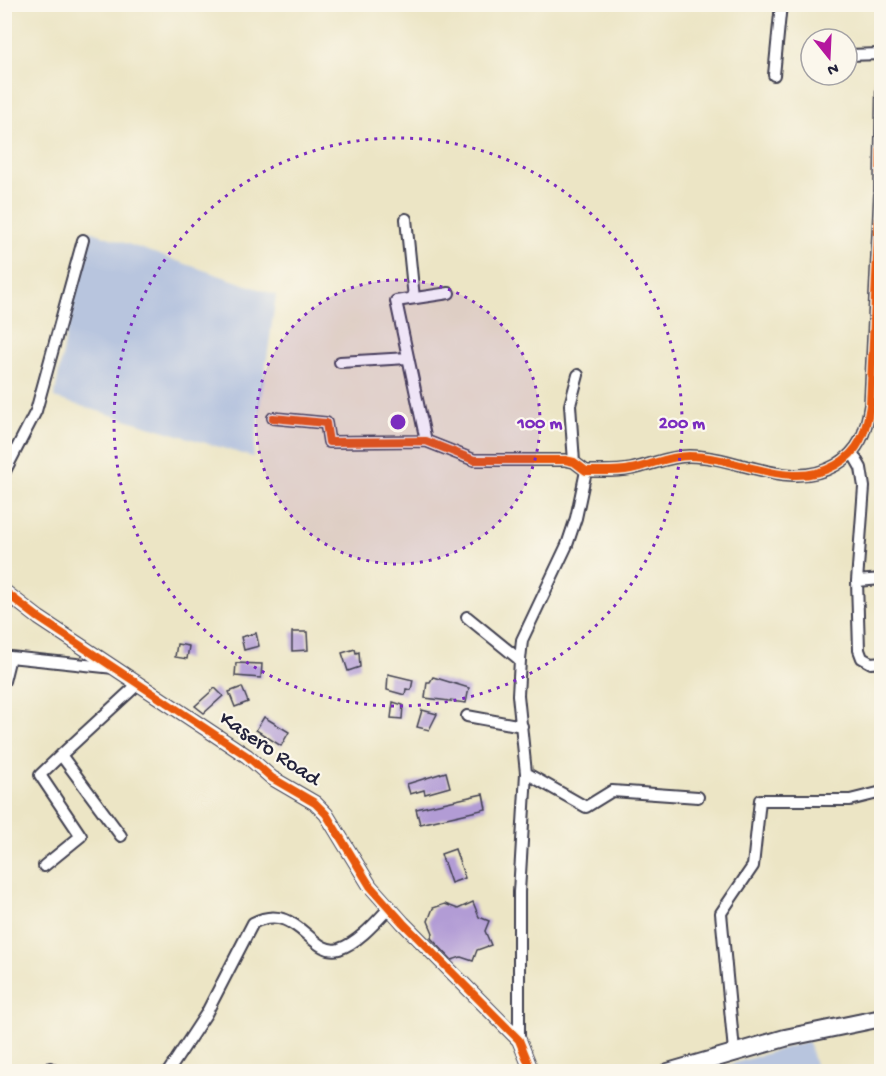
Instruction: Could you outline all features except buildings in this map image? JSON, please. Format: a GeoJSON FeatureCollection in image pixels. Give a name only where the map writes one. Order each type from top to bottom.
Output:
{"type":"FeatureCollection","features":[{"type":"Feature","properties":{"kind":"main road"},"geometry":{"type":"LineString","coordinates":[[668,1071],[734,1051],[882,1018]]}},
{"type":"Feature","properties":{"kind":"street"},"geometry":{"type":"LineString","coordinates":[[774,75],[781,4]]}},
{"type":"Feature","properties":{"kind":"street"},"geometry":{"type":"LineString","coordinates":[[859,55],[882,54]]}},
{"type":"Feature","properties":{"kind":"street"},"geometry":{"type":"LineString","coordinates":[[273,418],[326,423],[329,442],[426,441],[474,460],[574,462],[586,471],[630,469],[672,457],[690,456],[790,476],[819,474],[853,454],[867,426],[877,349],[882,82]]}},
{"type":"Feature","properties":{"kind":"street"},"geometry":{"type":"LineString","coordinates":[[406,219],[414,298]]}},
{"type":"Feature","properties":{"kind":"street"},"geometry":{"type":"LineString","coordinates":[[4,473],[36,411],[83,240]]}},
{"type":"Feature","properties":{"kind":"street"},"geometry":{"type":"LineString","coordinates":[[426,441],[396,301],[449,293]]}},
{"type":"Feature","properties":{"kind":"street"},"geometry":{"type":"LineString","coordinates":[[340,362],[408,358]]}},
{"type":"Feature","properties":{"kind":"street"},"geometry":{"type":"LineString","coordinates":[[574,462],[570,405],[578,375]]}},
{"type":"Feature","properties":{"kind":"street"},"geometry":{"type":"LineString","coordinates":[[853,454],[861,468],[864,487],[857,580],[859,650],[862,658],[872,663],[882,662]]}},
{"type":"Feature","properties":{"kind":"street"},"geometry":{"type":"LineString","coordinates":[[519,1040],[519,892],[526,773],[518,694],[522,640],[552,579],[573,527],[586,471]]}},
{"type":"Feature","properties":{"kind":"street"},"geometry":{"type":"LineString","coordinates":[[857,580],[882,579]]}},
{"type":"Feature","properties":{"kind":"street","name":"Kasero Road"},"geometry":{"type":"LineString","coordinates":[[4,591],[39,618],[247,756],[272,778],[315,803],[326,813],[370,886],[519,1040],[532,1071]]}},
{"type":"Feature","properties":{"kind":"street"},"geometry":{"type":"LineString","coordinates":[[467,617],[520,660]]}},
{"type":"Feature","properties":{"kind":"street"},"geometry":{"type":"LineString","coordinates":[[4,681],[10,657],[114,668]]}},
{"type":"Feature","properties":{"kind":"street"},"geometry":{"type":"LineString","coordinates":[[44,866],[81,836],[40,775],[138,684]]}},
{"type":"Feature","properties":{"kind":"street"},"geometry":{"type":"LineString","coordinates":[[467,716],[522,726]]}},
{"type":"Feature","properties":{"kind":"street"},"geometry":{"type":"LineString","coordinates":[[61,755],[121,836]]}},
{"type":"Feature","properties":{"kind":"street"},"geometry":{"type":"LineString","coordinates":[[526,773],[585,807],[612,791],[698,797]]}},
{"type":"Feature","properties":{"kind":"street"},"geometry":{"type":"LineString","coordinates":[[734,1051],[721,913],[753,866],[760,800],[850,800],[882,792]]}},
{"type":"Feature","properties":{"kind":"street"},"geometry":{"type":"LineString","coordinates":[[168,1071],[206,1014],[253,923],[267,916],[283,918],[329,949],[339,949],[369,930],[389,908]]}},
{"type":"Feature","properties":{"kind":"shaded area"},"geometry":{"type":"Polygon","coordinates":[[[87,230],[276,295],[253,457],[54,398],[87,230]]]}},
{"type":"Feature","properties":{"kind":"shaded area"},"geometry":{"type":"Polygon","coordinates":[[[808,1041],[817,1071],[705,1072],[808,1041]]]}},
{"type":"Feature","properties":{"kind":"cycle path"},"geometry":{"type":"LineString","coordinates":[[273,418],[326,423],[329,442],[426,441],[474,460],[565,460],[574,462],[586,471],[626,470],[674,457],[689,456],[707,457],[782,474],[800,475],[818,472],[836,465],[851,454],[861,440],[870,405],[880,193],[882,82]]}},
{"type":"Feature","properties":{"kind":"cycle path"},"geometry":{"type":"LineString","coordinates":[[4,591],[39,618],[247,756],[272,778],[315,803],[326,814],[370,886],[403,923],[519,1040],[532,1072]]}}]}
